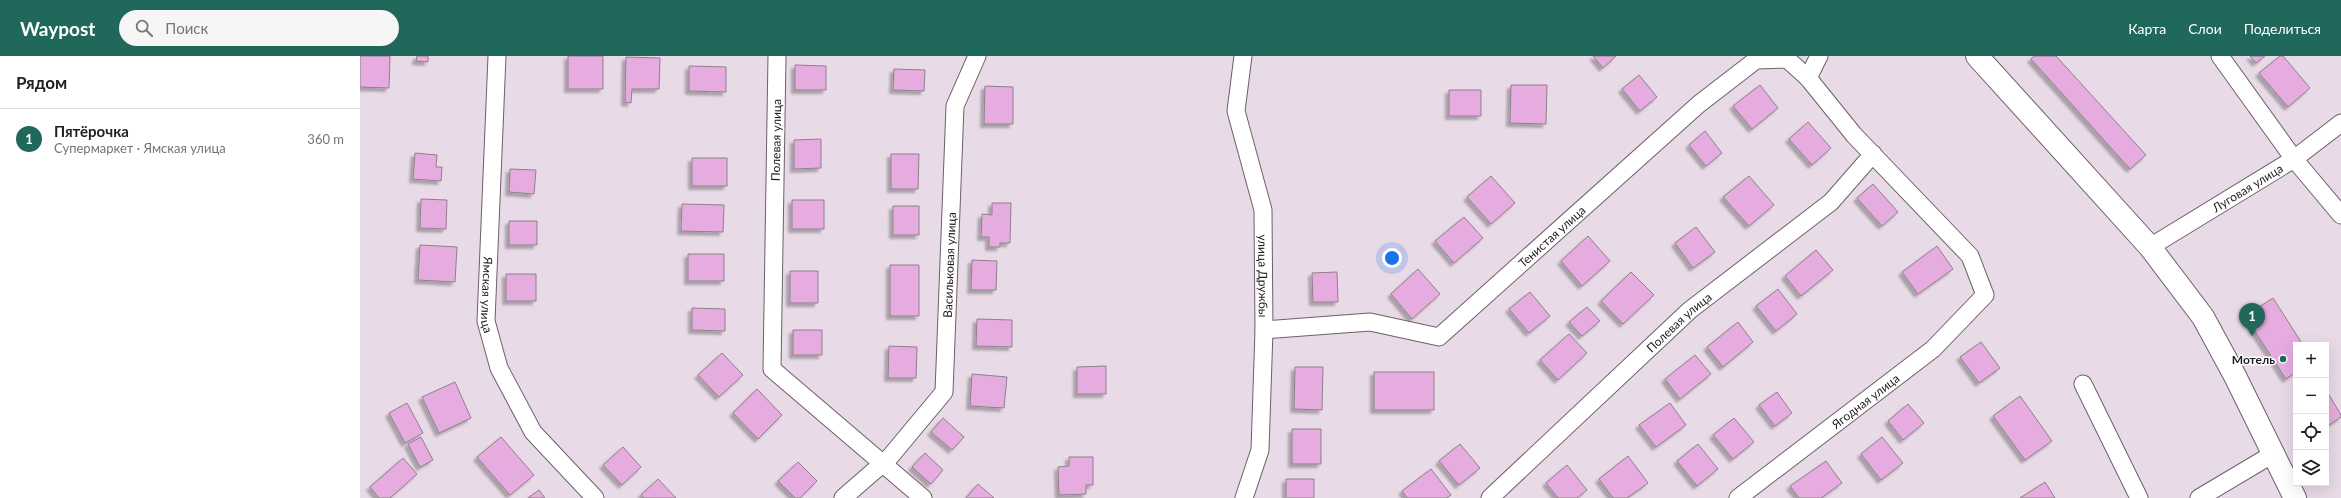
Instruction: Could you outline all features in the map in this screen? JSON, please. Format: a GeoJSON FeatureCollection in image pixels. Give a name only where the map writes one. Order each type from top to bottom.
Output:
{"type":"FeatureCollection","features":[{"type":"Feature","properties":{"kind":"main road"},"geometry":{"type":"LineString","coordinates":[[1978,56],[2150,247],[2203,317],[2235,376],[2295,498]]}},
{"type":"Feature","properties":{"kind":"street","name":"Ямская улица"},"geometry":{"type":"LineString","coordinates":[[498,56],[486,321],[499,368],[533,432],[595,498]]}},
{"type":"Feature","properties":{"kind":"street","name":"Полевая улица"},"geometry":{"type":"LineString","coordinates":[[777,56],[774,371],[886,461],[924,498]]}},
{"type":"Feature","properties":{"kind":"street","name":"Васильковая улица"},"geometry":{"type":"LineString","coordinates":[[843,498],[886,461],[944,392],[955,106],[977,56]]}},
{"type":"Feature","properties":{"kind":"street","name":"улица Дружбы"},"geometry":{"type":"LineString","coordinates":[[1243,56],[1236,111],[1263,210],[1264,330],[1260,450],[1244,498]]}},
{"type":"Feature","properties":{"kind":"street"},"geometry":{"type":"LineString","coordinates":[[1819,56],[1808,78],[1854,135],[1873,154]]}},
{"type":"Feature","properties":{"kind":"street"},"geometry":{"type":"LineString","coordinates":[[2220,56],[2294,159],[2341,216]]}},
{"type":"Feature","properties":{"kind":"street","name":"Тенистая улица"},"geometry":{"type":"LineString","coordinates":[[1264,330],[1370,322],[1439,337],[1699,104],[1756,60],[1787,59],[1808,78]]}},
{"type":"Feature","properties":{"kind":"street","name":"Луговая улица"},"geometry":{"type":"LineString","coordinates":[[2150,247],[2294,159],[2341,123]]}},
{"type":"Feature","properties":{"kind":"street","name":"Полевая улица"},"geometry":{"type":"LineString","coordinates":[[1490,498],[1690,310],[1831,202],[1873,154]]}},
{"type":"Feature","properties":{"kind":"street","name":"Ягодная улица"},"geometry":{"type":"LineString","coordinates":[[1738,498],[1933,349],[1985,295],[1970,256],[1873,154]]}},
{"type":"Feature","properties":{"kind":"street"},"geometry":{"type":"LineString","coordinates":[[2083,384],[2139,498]]}},
{"type":"Feature","properties":{"kind":"street"},"geometry":{"type":"LineString","coordinates":[[2199,498],[2273,454]]}},
{"type":"Feature","properties":{"kind":"building"},"geometry":{"type":"Polygon","coordinates":[[[360,56],[390,56],[389,88],[360,87],[360,56]]]}},
{"type":"Feature","properties":{"kind":"building"},"geometry":{"type":"Polygon","coordinates":[[[417,56],[428,56],[428,62],[416,61],[417,56]]]}},
{"type":"Feature","properties":{"kind":"building"},"geometry":{"type":"Polygon","coordinates":[[[568,56],[603,56],[603,89],[568,89],[568,56]]]}},
{"type":"Feature","properties":{"kind":"building"},"geometry":{"type":"Polygon","coordinates":[[[1593,56],[1616,56],[1603,68],[1593,56]]]}},
{"type":"Feature","properties":{"kind":"building"},"geometry":{"type":"Polygon","coordinates":[[[2034,56],[2056,56],[2146,155],[2130,169],[2031,59],[2034,56]]]}},
{"type":"Feature","properties":{"kind":"building"},"geometry":{"type":"Polygon","coordinates":[[[2250,56],[2265,56],[2256,63],[2250,56]]]}},
{"type":"Feature","properties":{"kind":"building"},"geometry":{"type":"Polygon","coordinates":[[[2280,56],[2283,56],[2310,88],[2288,107],[2259,73],[2280,56]]]}},
{"type":"Feature","properties":{"kind":"building"},"geometry":{"type":"Polygon","coordinates":[[[626,57],[660,58],[659,89],[632,89],[631,103],[625,102],[626,57]]]}},
{"type":"Feature","properties":{"kind":"building"},"geometry":{"type":"Polygon","coordinates":[[[795,65],[826,66],[826,90],[795,90],[795,65]]]}},
{"type":"Feature","properties":{"kind":"building"},"geometry":{"type":"Polygon","coordinates":[[[689,66],[726,67],[726,92],[689,91],[689,66]]]}},
{"type":"Feature","properties":{"kind":"building"},"geometry":{"type":"Polygon","coordinates":[[[894,69],[925,70],[924,91],[893,90],[894,69]]]}},
{"type":"Feature","properties":{"kind":"building"},"geometry":{"type":"Polygon","coordinates":[[[1639,75],[1657,97],[1640,111],[1622,89],[1639,75]]]}},
{"type":"Feature","properties":{"kind":"building"},"geometry":{"type":"Polygon","coordinates":[[[1511,85],[1547,85],[1546,124],[1510,123],[1511,85]]]}},
{"type":"Feature","properties":{"kind":"building"},"geometry":{"type":"Polygon","coordinates":[[[1760,85],[1778,108],[1752,129],[1733,106],[1760,85]]]}},
{"type":"Feature","properties":{"kind":"building"},"geometry":{"type":"Polygon","coordinates":[[[985,86],[1013,87],[1013,124],[984,124],[985,86]]]}},
{"type":"Feature","properties":{"kind":"building"},"geometry":{"type":"Polygon","coordinates":[[[1449,90],[1481,90],[1481,116],[1449,116],[1449,90]]]}},
{"type":"Feature","properties":{"kind":"building"},"geometry":{"type":"Polygon","coordinates":[[[1808,122],[1831,148],[1812,165],[1789,139],[1808,122]]]}},
{"type":"Feature","properties":{"kind":"building"},"geometry":{"type":"Polygon","coordinates":[[[1705,131],[1722,153],[1706,166],[1689,145],[1705,131]]]}},
{"type":"Feature","properties":{"kind":"building"},"geometry":{"type":"Polygon","coordinates":[[[821,139],[821,168],[794,169],[794,140],[821,139]]]}},
{"type":"Feature","properties":{"kind":"building"},"geometry":{"type":"Polygon","coordinates":[[[415,153],[437,155],[436,167],[442,167],[441,181],[413,179],[415,153]]]}},
{"type":"Feature","properties":{"kind":"building"},"geometry":{"type":"Polygon","coordinates":[[[891,154],[919,154],[918,189],[891,189],[891,154]]]}},
{"type":"Feature","properties":{"kind":"building"},"geometry":{"type":"Polygon","coordinates":[[[692,158],[727,158],[727,186],[692,186],[692,158]]]}},
{"type":"Feature","properties":{"kind":"building"},"geometry":{"type":"Polygon","coordinates":[[[510,169],[536,170],[534,194],[509,192],[510,169]]]}},
{"type":"Feature","properties":{"kind":"building"},"geometry":{"type":"Polygon","coordinates":[[[1491,176],[1515,203],[1491,224],[1467,197],[1491,176]]]}},
{"type":"Feature","properties":{"kind":"building"},"geometry":{"type":"Polygon","coordinates":[[[1749,176],[1774,205],[1749,226],[1723,197],[1749,176]]]}},
{"type":"Feature","properties":{"kind":"building"},"geometry":{"type":"Polygon","coordinates":[[[1873,184],[1898,212],[1882,226],[1857,198],[1873,184]]]}},
{"type":"Feature","properties":{"kind":"building"},"geometry":{"type":"Polygon","coordinates":[[[421,199],[447,200],[446,229],[420,228],[421,199]]]}},
{"type":"Feature","properties":{"kind":"building"},"geometry":{"type":"Polygon","coordinates":[[[792,200],[824,200],[824,229],[792,229],[792,200]]]}},
{"type":"Feature","properties":{"kind":"building"},"geometry":{"type":"Polygon","coordinates":[[[992,203],[1011,203],[1010,243],[1000,243],[1000,247],[989,247],[989,237],[981,237],[982,214],[992,215],[992,203]]]}},
{"type":"Feature","properties":{"kind":"building"},"geometry":{"type":"Polygon","coordinates":[[[682,204],[724,205],[723,232],[681,231],[682,204]]]}},
{"type":"Feature","properties":{"kind":"building"},"geometry":{"type":"Polygon","coordinates":[[[893,206],[919,206],[919,235],[893,235],[893,206]]]}},
{"type":"Feature","properties":{"kind":"building"},"geometry":{"type":"Polygon","coordinates":[[[1464,217],[1483,238],[1454,263],[1435,241],[1464,217]]]}},
{"type":"Feature","properties":{"kind":"building"},"geometry":{"type":"Polygon","coordinates":[[[509,221],[537,221],[537,245],[509,245],[509,221]]]}},
{"type":"Feature","properties":{"kind":"building"},"geometry":{"type":"Polygon","coordinates":[[[1696,227],[1715,252],[1693,268],[1675,243],[1696,227]]]}},
{"type":"Feature","properties":{"kind":"building"},"geometry":{"type":"Polygon","coordinates":[[[1588,236],[1610,261],[1582,286],[1561,261],[1588,236]]]}},
{"type":"Feature","properties":{"kind":"building"},"geometry":{"type":"Polygon","coordinates":[[[420,245],[457,247],[455,282],[418,280],[420,245]]]}},
{"type":"Feature","properties":{"kind":"building"},"geometry":{"type":"Polygon","coordinates":[[[1937,246],[1953,269],[1918,294],[1902,272],[1937,246]]]}},
{"type":"Feature","properties":{"kind":"building"},"geometry":{"type":"Polygon","coordinates":[[[1816,250],[1833,270],[1801,296],[1785,276],[1816,250]]]}},
{"type":"Feature","properties":{"kind":"building"},"geometry":{"type":"Polygon","coordinates":[[[688,254],[724,254],[724,281],[688,281],[688,254]]]}},
{"type":"Feature","properties":{"kind":"building"},"geometry":{"type":"Polygon","coordinates":[[[972,260],[997,261],[996,290],[971,290],[972,260]]]}},
{"type":"Feature","properties":{"kind":"building"},"geometry":{"type":"Polygon","coordinates":[[[890,265],[919,265],[919,316],[890,316],[890,265]]]}},
{"type":"Feature","properties":{"kind":"building"},"geometry":{"type":"Polygon","coordinates":[[[1418,269],[1440,294],[1412,319],[1391,294],[1418,269]]]}},
{"type":"Feature","properties":{"kind":"building"},"geometry":{"type":"Polygon","coordinates":[[[790,271],[818,271],[818,303],[790,303],[790,271]]]}},
{"type":"Feature","properties":{"kind":"building"},"geometry":{"type":"Polygon","coordinates":[[[1337,272],[1338,302],[1313,302],[1312,273],[1337,272]]]}},
{"type":"Feature","properties":{"kind":"building"},"geometry":{"type":"Polygon","coordinates":[[[1631,272],[1654,295],[1623,324],[1601,301],[1631,272]]]}},
{"type":"Feature","properties":{"kind":"building"},"geometry":{"type":"Polygon","coordinates":[[[506,274],[536,274],[536,301],[506,301],[506,274]]]}},
{"type":"Feature","properties":{"kind":"building"},"geometry":{"type":"Polygon","coordinates":[[[1778,289],[1797,314],[1776,331],[1756,306],[1778,289]]]}},
{"type":"Feature","properties":{"kind":"building"},"geometry":{"type":"Polygon","coordinates":[[[1530,292],[1550,316],[1529,333],[1509,309],[1530,292]]]}},
{"type":"Feature","properties":{"kind":"building"},"geometry":{"type":"Polygon","coordinates":[[[2273,298],[2301,342],[2293,342],[2293,374],[2286,379],[2245,316],[2273,298]]]}},
{"type":"Feature","properties":{"kind":"building"},"geometry":{"type":"Polygon","coordinates":[[[1587,307],[1600,321],[1582,336],[1569,322],[1587,307]]]}},
{"type":"Feature","properties":{"kind":"building"},"geometry":{"type":"Polygon","coordinates":[[[692,308],[725,309],[725,331],[692,330],[692,308]]]}},
{"type":"Feature","properties":{"kind":"building"},"geometry":{"type":"Polygon","coordinates":[[[977,319],[1012,320],[1012,347],[976,346],[977,319]]]}},
{"type":"Feature","properties":{"kind":"building"},"geometry":{"type":"Polygon","coordinates":[[[1738,322],[1753,342],[1723,367],[1707,347],[1738,322]]]}},
{"type":"Feature","properties":{"kind":"building"},"geometry":{"type":"Polygon","coordinates":[[[793,330],[822,330],[822,355],[793,355],[793,330]]]}},
{"type":"Feature","properties":{"kind":"building"},"geometry":{"type":"Polygon","coordinates":[[[1569,334],[1587,353],[1558,380],[1540,360],[1569,334]]]}},
{"type":"Feature","properties":{"kind":"building"},"geometry":{"type":"Polygon","coordinates":[[[1981,342],[2000,368],[1979,383],[1960,357],[1981,342]]]}},
{"type":"Feature","properties":{"kind":"building"},"geometry":{"type":"Polygon","coordinates":[[[889,346],[917,347],[916,378],[888,378],[889,346]]]}},
{"type":"Feature","properties":{"kind":"building"},"geometry":{"type":"Polygon","coordinates":[[[722,353],[743,375],[719,397],[698,375],[722,353]]]}},
{"type":"Feature","properties":{"kind":"building"},"geometry":{"type":"Polygon","coordinates":[[[1695,355],[1711,374],[1680,399],[1665,379],[1695,355]]]}},
{"type":"Feature","properties":{"kind":"building"},"geometry":{"type":"Polygon","coordinates":[[[1106,366],[1106,394],[1077,394],[1077,367],[1106,366]]]}},
{"type":"Feature","properties":{"kind":"building"},"geometry":{"type":"Polygon","coordinates":[[[1295,367],[1323,367],[1322,410],[1294,409],[1295,367]]]}},
{"type":"Feature","properties":{"kind":"building"},"geometry":{"type":"Polygon","coordinates":[[[1374,372],[1434,372],[1434,410],[1374,410],[1374,372]]]}},
{"type":"Feature","properties":{"kind":"building"},"geometry":{"type":"Polygon","coordinates":[[[972,374],[1007,377],[1004,408],[970,406],[972,374]]]}},
{"type":"Feature","properties":{"kind":"building"},"geometry":{"type":"Polygon","coordinates":[[[455,382],[471,418],[439,433],[422,397],[455,382]]]}},
{"type":"Feature","properties":{"kind":"building"},"geometry":{"type":"Polygon","coordinates":[[[757,389],[782,415],[758,439],[733,413],[757,389]]]}},
{"type":"Feature","properties":{"kind":"building"},"geometry":{"type":"Polygon","coordinates":[[[1777,392],[1792,413],[1775,426],[1759,405],[1777,392]]]}},
{"type":"Feature","properties":{"kind":"building"},"geometry":{"type":"Polygon","coordinates":[[[2329,395],[2341,415],[2341,417],[2329,425],[2329,395]]]}},
{"type":"Feature","properties":{"kind":"building"},"geometry":{"type":"Polygon","coordinates":[[[2020,396],[2052,441],[2025,460],[1993,416],[2020,396]]]}},
{"type":"Feature","properties":{"kind":"building"},"geometry":{"type":"Polygon","coordinates":[[[407,403],[423,433],[405,443],[389,413],[407,403]]]}},
{"type":"Feature","properties":{"kind":"building"},"geometry":{"type":"Polygon","coordinates":[[[1670,403],[1686,425],[1656,447],[1639,425],[1670,403]]]}},
{"type":"Feature","properties":{"kind":"building"},"geometry":{"type":"Polygon","coordinates":[[[1908,404],[1924,423],[1903,440],[1888,421],[1908,404]]]}},
{"type":"Feature","properties":{"kind":"building"},"geometry":{"type":"Polygon","coordinates":[[[943,418],[964,437],[952,450],[931,432],[943,418]]]}},
{"type":"Feature","properties":{"kind":"building"},"geometry":{"type":"Polygon","coordinates":[[[1734,418],[1754,442],[1733,459],[1713,435],[1734,418]]]}},
{"type":"Feature","properties":{"kind":"building"},"geometry":{"type":"Polygon","coordinates":[[[1292,429],[1321,429],[1321,464],[1292,464],[1292,429]]]}},
{"type":"Feature","properties":{"kind":"building"},"geometry":{"type":"Polygon","coordinates":[[[421,437],[433,460],[420,467],[408,444],[421,437]]]}},
{"type":"Feature","properties":{"kind":"building"},"geometry":{"type":"Polygon","coordinates":[[[501,437],[534,475],[510,495],[477,457],[501,437]]]}},
{"type":"Feature","properties":{"kind":"building"},"geometry":{"type":"Polygon","coordinates":[[[1882,437],[1903,463],[1881,480],[1861,454],[1882,437]]]}},
{"type":"Feature","properties":{"kind":"building"},"geometry":{"type":"Polygon","coordinates":[[[1460,444],[1480,468],[1459,485],[1439,461],[1460,444]]]}},
{"type":"Feature","properties":{"kind":"building"},"geometry":{"type":"Polygon","coordinates":[[[1698,444],[1718,469],[1697,486],[1677,461],[1698,444]]]}},
{"type":"Feature","properties":{"kind":"building"},"geometry":{"type":"Polygon","coordinates":[[[623,447],[641,467],[622,485],[603,465],[623,447]]]}},
{"type":"Feature","properties":{"kind":"building"},"geometry":{"type":"Polygon","coordinates":[[[925,453],[943,470],[931,484],[912,467],[925,453]]]}},
{"type":"Feature","properties":{"kind":"building"},"geometry":{"type":"Polygon","coordinates":[[[1628,456],[1648,483],[1627,498],[1613,498],[1599,479],[1628,456]]]}},
{"type":"Feature","properties":{"kind":"building"},"geometry":{"type":"Polygon","coordinates":[[[1069,457],[1093,457],[1093,485],[1086,485],[1086,494],[1059,495],[1058,467],[1069,466],[1069,457]]]}},
{"type":"Feature","properties":{"kind":"building"},"geometry":{"type":"Polygon","coordinates":[[[403,458],[417,474],[390,498],[379,498],[370,487],[403,458]]]}},
{"type":"Feature","properties":{"kind":"building"},"geometry":{"type":"Polygon","coordinates":[[[1826,461],[1842,483],[1821,498],[1799,498],[1790,486],[1826,461]]]}},
{"type":"Feature","properties":{"kind":"building"},"geometry":{"type":"Polygon","coordinates":[[[798,462],[817,481],[800,498],[795,498],[778,481],[798,462]]]}},
{"type":"Feature","properties":{"kind":"building"},"geometry":{"type":"Polygon","coordinates":[[[1567,465],[1587,490],[1577,498],[1558,498],[1546,483],[1567,465]]]}},
{"type":"Feature","properties":{"kind":"building"},"geometry":{"type":"Polygon","coordinates":[[[1431,469],[1451,495],[1447,498],[1407,498],[1402,491],[1431,469]]]}},
{"type":"Feature","properties":{"kind":"building"},"geometry":{"type":"Polygon","coordinates":[[[658,479],[676,498],[644,498],[641,495],[658,479]]]}},
{"type":"Feature","properties":{"kind":"building"},"geometry":{"type":"Polygon","coordinates":[[[1286,479],[1314,479],[1314,498],[1286,498],[1286,479]]]}},
{"type":"Feature","properties":{"kind":"building"},"geometry":{"type":"Polygon","coordinates":[[[2045,482],[2055,498],[2020,498],[2045,482]]]}},
{"type":"Feature","properties":{"kind":"building"},"geometry":{"type":"Polygon","coordinates":[[[978,484],[994,498],[966,498],[978,484]]]}},
{"type":"Feature","properties":{"kind":"building"},"geometry":{"type":"Polygon","coordinates":[[[539,490],[545,498],[528,498],[539,490]]]}},
{"type":"Feature","properties":{"kind":"place","name":"Пятёрочка"},"geometry":{"type":"Point","coordinates":[2252,336]}},
{"type":"Feature","properties":{"kind":"place","name":"Мотель"},"geometry":{"type":"Point","coordinates":[2283,359]}}]}
